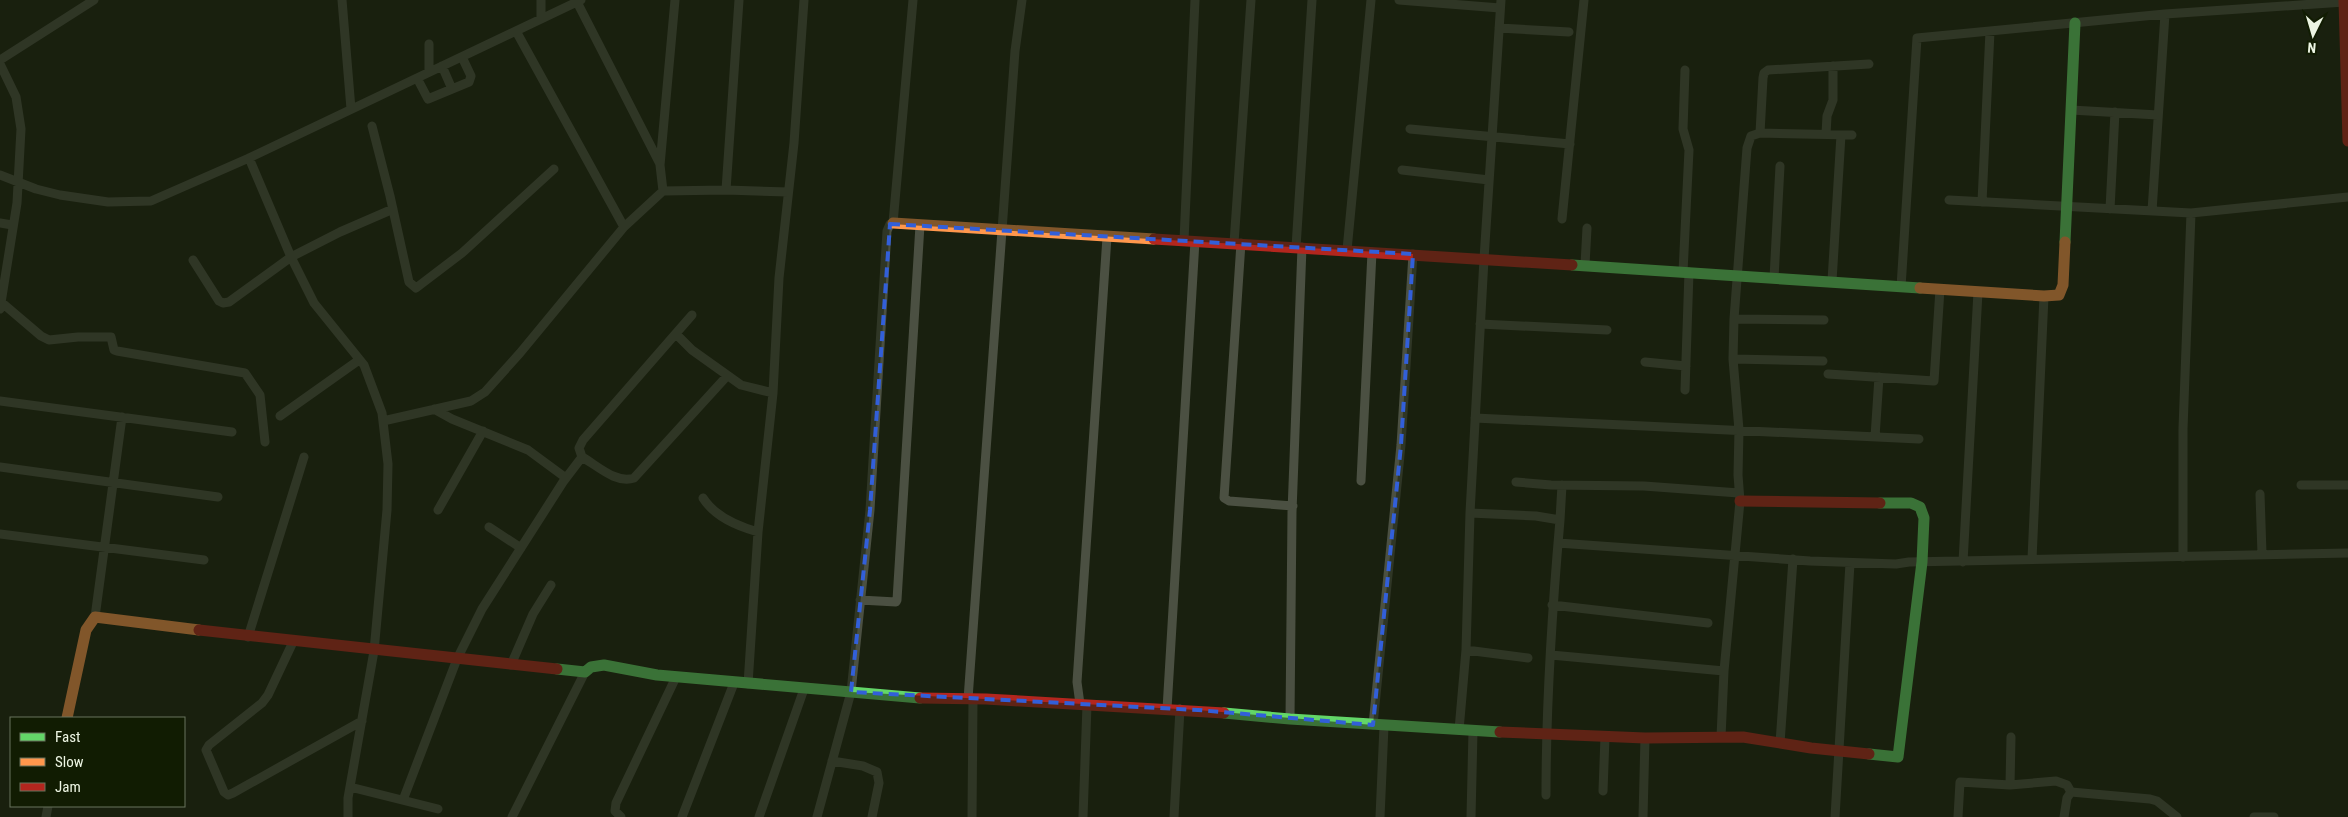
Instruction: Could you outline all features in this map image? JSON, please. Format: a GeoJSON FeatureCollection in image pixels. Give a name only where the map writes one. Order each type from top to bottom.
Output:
{"type":"FeatureCollection","features":[{"type":"Feature","properties":{"kind":"street"},"geometry":{"type":"LineString","coordinates":[[0,60],[94,0]]}},
{"type":"Feature","properties":{"kind":"street"},"geometry":{"type":"LineString","coordinates":[[342,0],[351,109]]}},
{"type":"Feature","properties":{"kind":"street"},"geometry":{"type":"LineString","coordinates":[[541,0],[541,18]]}},
{"type":"Feature","properties":{"kind":"street"},"geometry":{"type":"LineString","coordinates":[[663,191],[660,165],[675,0]]}},
{"type":"Feature","properties":{"kind":"street"},"geometry":{"type":"LineString","coordinates":[[726,190],[739,0]]}},
{"type":"Feature","properties":{"kind":"street"},"geometry":{"type":"LineString","coordinates":[[748,684],[758,532],[772,393],[779,278],[804,0]]}},
{"type":"Feature","properties":{"kind":"street"},"geometry":{"type":"LineString","coordinates":[[817,817],[851,692],[870,510],[887,231],[890,224],[893,223],[913,0]]}},
{"type":"Feature","properties":{"kind":"street"},"geometry":{"type":"LineString","coordinates":[[972,817],[971,699],[1014,60],[1022,0]]}},
{"type":"Feature","properties":{"kind":"street"},"geometry":{"type":"LineString","coordinates":[[1167,708],[1189,240],[1195,0]]}},
{"type":"Feature","properties":{"kind":"street"},"geometry":{"type":"LineString","coordinates":[[1251,0],[1224,498],[1229,501],[1293,506]]}},
{"type":"Feature","properties":{"kind":"street"},"geometry":{"type":"LineString","coordinates":[[1290,719],[1299,247],[1312,0]]}},
{"type":"Feature","properties":{"kind":"street"},"geometry":{"type":"LineString","coordinates":[[1347,250],[1371,0]]}},
{"type":"Feature","properties":{"kind":"street"},"geometry":{"type":"LineString","coordinates":[[1399,0],[1501,4],[1480,324],[1470,513],[1466,650],[1459,730]]}},
{"type":"Feature","properties":{"kind":"street"},"geometry":{"type":"LineString","coordinates":[[1562,219],[1584,0]]}},
{"type":"Feature","properties":{"kind":"street"},"geometry":{"type":"LineString","coordinates":[[0,175],[60,195],[108,202],[139,202],[170,194],[579,1],[660,165]]}},
{"type":"Feature","properties":{"kind":"street"},"geometry":{"type":"LineString","coordinates":[[1902,287],[1917,38],[2165,14],[2344,1],[2348,141]]}},
{"type":"Feature","properties":{"kind":"street"},"geometry":{"type":"LineString","coordinates":[[2152,211],[2165,14]]}},
{"type":"Feature","properties":{"kind":"street"},"geometry":{"type":"LineString","coordinates":[[893,223],[1413,254],[1978,292],[2044,296],[2059,295],[2062,290],[2067,207],[2075,23]]}},
{"type":"Feature","properties":{"kind":"street"},"geometry":{"type":"LineString","coordinates":[[1499,28],[1569,32]]}},
{"type":"Feature","properties":{"kind":"street"},"geometry":{"type":"LineString","coordinates":[[516,31],[624,227]]}},
{"type":"Feature","properties":{"kind":"street"},"geometry":{"type":"LineString","coordinates":[[1982,202],[1990,31]]}},
{"type":"Feature","properties":{"kind":"street"},"geometry":{"type":"LineString","coordinates":[[429,44],[430,72]]}},
{"type":"Feature","properties":{"kind":"street"},"geometry":{"type":"LineString","coordinates":[[417,78],[428,98],[452,89],[471,79],[462,57]]}},
{"type":"Feature","properties":{"kind":"street"},"geometry":{"type":"LineString","coordinates":[[0,64],[16,97],[20,116],[19,182],[1,300],[41,336],[49,340],[109,337],[112,338],[114,350],[116,351],[246,373],[260,395],[265,442]]}},
{"type":"Feature","properties":{"kind":"street"},"geometry":{"type":"LineString","coordinates":[[1760,133],[1764,73],[1768,70],[1869,64]]}},
{"type":"Feature","properties":{"kind":"street"},"geometry":{"type":"LineString","coordinates":[[442,66],[452,89]]}},
{"type":"Feature","properties":{"kind":"street"},"geometry":{"type":"LineString","coordinates":[[1826,134],[1827,116],[1832,100],[1833,66]]}},
{"type":"Feature","properties":{"kind":"street"},"geometry":{"type":"LineString","coordinates":[[1685,70],[1683,129],[1689,150],[1685,390]]}},
{"type":"Feature","properties":{"kind":"street"},"geometry":{"type":"LineString","coordinates":[[2072,110],[2158,115]]}},
{"type":"Feature","properties":{"kind":"street"},"geometry":{"type":"LineString","coordinates":[[2110,209],[2114,112]]}},
{"type":"Feature","properties":{"kind":"street"},"geometry":{"type":"LineString","coordinates":[[372,126],[393,208],[409,282],[416,288],[462,253],[554,169]]}},
{"type":"Feature","properties":{"kind":"street"},"geometry":{"type":"LineString","coordinates":[[1410,129],[1570,144]]}},
{"type":"Feature","properties":{"kind":"street"},"geometry":{"type":"LineString","coordinates":[[1721,736],[1724,671],[1740,497],[1739,430],[1733,359],[1734,318],[1747,148],[1751,136],[1760,133],[1852,135]]}},
{"type":"Feature","properties":{"kind":"street"},"geometry":{"type":"LineString","coordinates":[[1832,281],[1842,135]]}},
{"type":"Feature","properties":{"kind":"street"},"geometry":{"type":"LineString","coordinates":[[249,158],[290,258],[314,303],[360,360],[384,421],[388,464],[374,651],[350,787],[348,817]]}},
{"type":"Feature","properties":{"kind":"street"},"geometry":{"type":"LineString","coordinates":[[1774,278],[1780,166]]}},
{"type":"Feature","properties":{"kind":"street"},"geometry":{"type":"LineString","coordinates":[[1402,170],[1489,180]]}},
{"type":"Feature","properties":{"kind":"street"},"geometry":{"type":"LineString","coordinates":[[384,421],[470,401],[485,392],[520,353],[624,227],[663,191],[726,190],[788,192]]}},
{"type":"Feature","properties":{"kind":"street"},"geometry":{"type":"LineString","coordinates":[[1950,200],[2191,213],[2348,197]]}},
{"type":"Feature","properties":{"kind":"street"},"geometry":{"type":"LineString","coordinates":[[193,260],[223,303],[229,302],[290,258],[340,232],[393,208]]}},
{"type":"Feature","properties":{"kind":"street"},"geometry":{"type":"LineString","coordinates":[[2183,557],[2183,429],[2191,213]]}},
{"type":"Feature","properties":{"kind":"street"},"geometry":{"type":"LineString","coordinates":[[0,223],[12,225]]}},
{"type":"Feature","properties":{"kind":"street"},"geometry":{"type":"LineString","coordinates":[[860,600],[896,602],[898,600],[920,225]]}},
{"type":"Feature","properties":{"kind":"street"},"geometry":{"type":"LineString","coordinates":[[1585,265],[1587,228]]}},
{"type":"Feature","properties":{"kind":"street"},"geometry":{"type":"LineString","coordinates":[[1083,817],[1084,705],[1077,682],[1107,237]]}},
{"type":"Feature","properties":{"kind":"street"},"geometry":{"type":"LineString","coordinates":[[1361,481],[1372,252]]}},
{"type":"Feature","properties":{"kind":"street"},"geometry":{"type":"LineString","coordinates":[[1380,817],[1379,725],[1401,445],[1413,254]]}},
{"type":"Feature","properties":{"kind":"street"},"geometry":{"type":"LineString","coordinates":[[1828,374],[1934,381],[1940,289]]}},
{"type":"Feature","properties":{"kind":"street"},"geometry":{"type":"LineString","coordinates":[[1963,562],[1978,292]]}},
{"type":"Feature","properties":{"kind":"street"},"geometry":{"type":"LineString","coordinates":[[2032,558],[2044,296]]}},
{"type":"Feature","properties":{"kind":"street"},"geometry":{"type":"LineString","coordinates":[[692,315],[584,440],[579,448],[582,457],[616,478],[624,481],[634,478],[727,376]]}},
{"type":"Feature","properties":{"kind":"street"},"geometry":{"type":"LineString","coordinates":[[1734,318],[1824,320]]}},
{"type":"Feature","properties":{"kind":"street"},"geometry":{"type":"LineString","coordinates":[[1480,324],[1607,330]]}},
{"type":"Feature","properties":{"kind":"street"},"geometry":{"type":"LineString","coordinates":[[676,334],[692,350],[727,376],[742,385],[772,393]]}},
{"type":"Feature","properties":{"kind":"street"},"geometry":{"type":"LineString","coordinates":[[1733,359],[1824,361]]}},
{"type":"Feature","properties":{"kind":"street"},"geometry":{"type":"LineString","coordinates":[[280,416],[360,360]]}},
{"type":"Feature","properties":{"kind":"street"},"geometry":{"type":"LineString","coordinates":[[1645,362],[1686,366]]}},
{"type":"Feature","properties":{"kind":"street"},"geometry":{"type":"LineString","coordinates":[[1875,437],[1879,377]]}},
{"type":"Feature","properties":{"kind":"street"},"geometry":{"type":"LineString","coordinates":[[0,401],[232,432]]}},
{"type":"Feature","properties":{"kind":"street"},"geometry":{"type":"LineString","coordinates":[[434,409],[528,450],[566,478]]}},
{"type":"Feature","properties":{"kind":"street"},"geometry":{"type":"LineString","coordinates":[[67,717],[86,630],[95,617],[122,417]]}},
{"type":"Feature","properties":{"kind":"street"},"geometry":{"type":"LineString","coordinates":[[1475,418],[1919,440]]}},
{"type":"Feature","properties":{"kind":"street"},"geometry":{"type":"LineString","coordinates":[[438,510],[482,431]]}},
{"type":"Feature","properties":{"kind":"street"},"geometry":{"type":"LineString","coordinates":[[248,637],[304,457]]}},
{"type":"Feature","properties":{"kind":"street"},"geometry":{"type":"LineString","coordinates":[[403,800],[457,659],[482,609],[566,478],[582,457]]}},
{"type":"Feature","properties":{"kind":"street"},"geometry":{"type":"LineString","coordinates":[[0,467],[218,497]]}},
{"type":"Feature","properties":{"kind":"street"},"geometry":{"type":"LineString","coordinates":[[512,817],[585,672],[591,667],[604,666],[626,671],[676,677],[804,689],[1167,708],[1290,719],[1473,731],[1645,738],[1743,737],[1837,751],[1898,757],[1922,562],[1924,518],[1920,507],[1911,503],[1740,497],[1644,486],[1562,486],[1516,482]]}},
{"type":"Feature","properties":{"kind":"street"},"geometry":{"type":"LineString","coordinates":[[2301,485],[2348,485]]}},
{"type":"Feature","properties":{"kind":"street"},"geometry":{"type":"LineString","coordinates":[[1546,795],[1546,734],[1552,605],[1562,486]]}},
{"type":"Feature","properties":{"kind":"street"},"geometry":{"type":"LineString","coordinates":[[2260,494],[2262,554]]}},
{"type":"Feature","properties":{"kind":"street"},"geometry":{"type":"LineString","coordinates":[[704,498],[710,508],[732,523],[758,532]]}},
{"type":"Feature","properties":{"kind":"street"},"geometry":{"type":"LineString","coordinates":[[1470,513],[1536,516],[1560,520]]}},
{"type":"Feature","properties":{"kind":"street"},"geometry":{"type":"LineString","coordinates":[[489,527],[521,548]]}},
{"type":"Feature","properties":{"kind":"street"},"geometry":{"type":"LineString","coordinates":[[0,534],[204,560]]}},
{"type":"Feature","properties":{"kind":"street"},"geometry":{"type":"LineString","coordinates":[[1558,543],[1850,563],[1896,564],[2032,558],[2348,553]]}},
{"type":"Feature","properties":{"kind":"street"},"geometry":{"type":"LineString","coordinates":[[1780,743],[1793,559]]}},
{"type":"Feature","properties":{"kind":"street"},"geometry":{"type":"LineString","coordinates":[[1834,817],[1850,563]]}},
{"type":"Feature","properties":{"kind":"street"},"geometry":{"type":"LineString","coordinates":[[510,665],[534,614],[551,585]]}},
{"type":"Feature","properties":{"kind":"street"},"geometry":{"type":"LineString","coordinates":[[1552,605],[1708,623]]}},
{"type":"Feature","properties":{"kind":"street"},"geometry":{"type":"LineString","coordinates":[[95,617],[248,637],[585,672]]}},
{"type":"Feature","properties":{"kind":"street"},"geometry":{"type":"LineString","coordinates":[[293,642],[268,695],[209,745],[206,750],[224,792],[228,795],[233,793],[362,721]]}},
{"type":"Feature","properties":{"kind":"street"},"geometry":{"type":"LineString","coordinates":[[1466,650],[1528,658]]}},
{"type":"Feature","properties":{"kind":"street"},"geometry":{"type":"LineString","coordinates":[[1551,655],[1724,671]]}},
{"type":"Feature","properties":{"kind":"street"},"geometry":{"type":"LineString","coordinates":[[621,817],[615,810],[616,804],[676,677]]}},
{"type":"Feature","properties":{"kind":"street"},"geometry":{"type":"LineString","coordinates":[[682,817],[734,683]]}},
{"type":"Feature","properties":{"kind":"street"},"geometry":{"type":"LineString","coordinates":[[759,817],[804,689]]}},
{"type":"Feature","properties":{"kind":"street"},"geometry":{"type":"LineString","coordinates":[[1174,817],[1180,709]]}},
{"type":"Feature","properties":{"kind":"street"},"geometry":{"type":"LineString","coordinates":[[1471,817],[1473,731]]}},
{"type":"Feature","properties":{"kind":"street"},"geometry":{"type":"LineString","coordinates":[[1603,791],[1605,737]]}},
{"type":"Feature","properties":{"kind":"street"},"geometry":{"type":"LineString","coordinates":[[2010,785],[2011,737]]}},
{"type":"Feature","properties":{"kind":"street"},"geometry":{"type":"LineString","coordinates":[[1643,817],[1645,738]]}},
{"type":"Feature","properties":{"kind":"street"},"geometry":{"type":"LineString","coordinates":[[832,761],[863,766],[877,772],[880,783],[872,817]]}},
{"type":"Feature","properties":{"kind":"street"},"geometry":{"type":"LineString","coordinates":[[1958,817],[1960,782],[2010,785],[2056,781],[2067,785],[2071,792]]}},
{"type":"Feature","properties":{"kind":"street"},"geometry":{"type":"LineString","coordinates":[[350,787],[438,809]]}},
{"type":"Feature","properties":{"kind":"street"},"geometry":{"type":"LineString","coordinates":[[2064,817],[2067,798],[2071,792]]}},
{"type":"Feature","properties":{"kind":"street"},"geometry":{"type":"LineString","coordinates":[[2071,792],[2150,799],[2177,817]]}},
{"type":"Feature","properties":{"kind":"street"},"geometry":{"type":"LineString","coordinates":[[2254,817],[2274,817]]}},
{"type":"Feature","properties":{"kind":"highlighted area"},"geometry":{"type":"Polygon","coordinates":[[[890,224],[1413,254],[1401,445],[1373,725],[1198,710],[851,692],[870,510],[890,224]]]}},
{"type":"Feature","properties":{"kind":"traffic: fast"},"geometry":{"type":"LineString","coordinates":[[2065,242],[2075,23]]}},
{"type":"Feature","properties":{"kind":"traffic: fast"},"geometry":{"type":"LineString","coordinates":[[1572,265],[1920,288]]}},
{"type":"Feature","properties":{"kind":"traffic: fast"},"geometry":{"type":"LineString","coordinates":[[1869,754],[1898,757],[1922,562],[1924,518],[1920,507],[1911,503],[1880,503]]}},
{"type":"Feature","properties":{"kind":"traffic: fast"},"geometry":{"type":"LineString","coordinates":[[557,669],[585,672],[591,667],[604,665],[657,675],[920,698]]}},
{"type":"Feature","properties":{"kind":"traffic: fast"},"geometry":{"type":"LineString","coordinates":[[1224,713],[1500,732]]}},
{"type":"Feature","properties":{"kind":"traffic: slow"},"geometry":{"type":"LineString","coordinates":[[893,223],[1154,239]]}},
{"type":"Feature","properties":{"kind":"traffic: slow"},"geometry":{"type":"LineString","coordinates":[[1920,288],[2044,296],[2059,295],[2063,285],[2065,242]]}},
{"type":"Feature","properties":{"kind":"traffic: slow"},"geometry":{"type":"LineString","coordinates":[[67,717],[86,630],[95,617],[199,630]]}},
{"type":"Feature","properties":{"kind":"traffic: jam"},"geometry":{"type":"LineString","coordinates":[[2344,0],[2348,141]]}},
{"type":"Feature","properties":{"kind":"traffic: jam"},"geometry":{"type":"LineString","coordinates":[[1154,239],[1572,265]]}},
{"type":"Feature","properties":{"kind":"traffic: jam"},"geometry":{"type":"LineString","coordinates":[[1740,501],[1880,503]]}},
{"type":"Feature","properties":{"kind":"traffic: jam"},"geometry":{"type":"LineString","coordinates":[[199,630],[557,669]]}},
{"type":"Feature","properties":{"kind":"traffic: jam"},"geometry":{"type":"LineString","coordinates":[[920,698],[986,699],[1224,713]]}},
{"type":"Feature","properties":{"kind":"traffic: jam"},"geometry":{"type":"LineString","coordinates":[[1500,732],[1645,738],[1743,737],[1811,748],[1869,754]]}}]}
